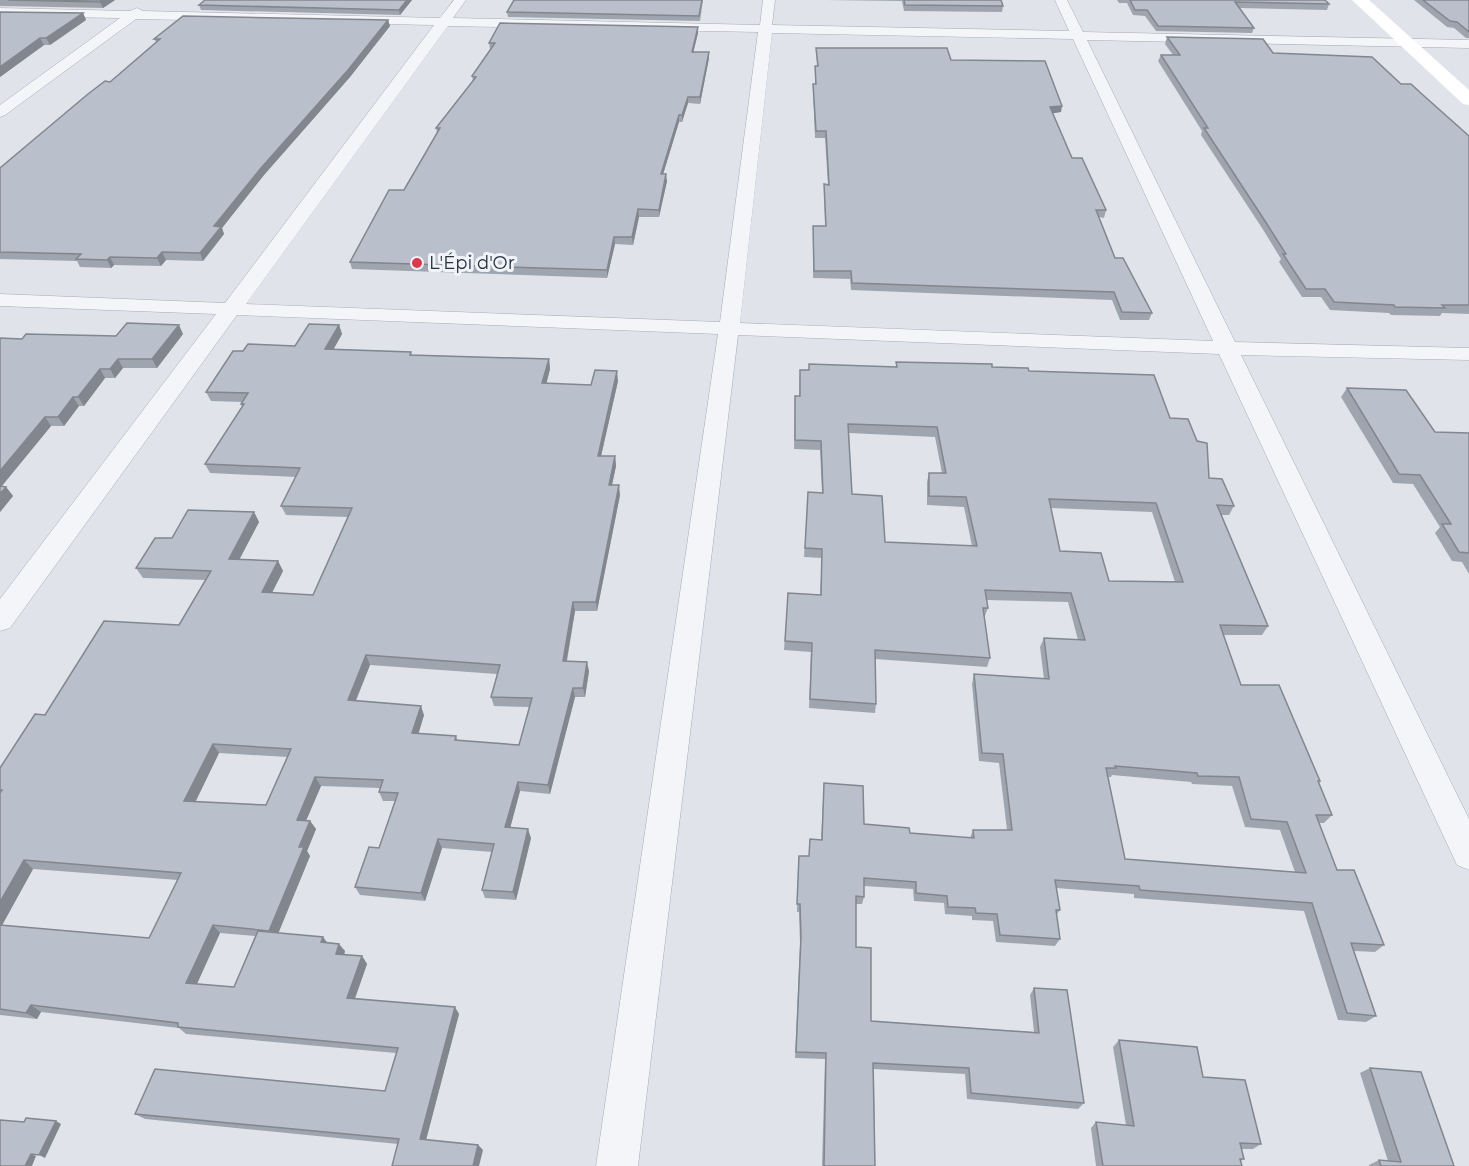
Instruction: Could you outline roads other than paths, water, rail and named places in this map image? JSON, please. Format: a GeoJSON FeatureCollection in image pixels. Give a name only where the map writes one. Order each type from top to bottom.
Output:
{"type":"FeatureCollection","features":[{"type":"Feature","properties":{"kind":"street"},"geometry":{"type":"LineString","coordinates":[[0,112],[154,0]]}},
{"type":"Feature","properties":{"kind":"street"},"geometry":{"type":"LineString","coordinates":[[0,620],[229,308],[460,0]]}},
{"type":"Feature","properties":{"kind":"street"},"geometry":{"type":"LineString","coordinates":[[616,1166],[729,328],[769,0]]}},
{"type":"Feature","properties":{"kind":"street"},"geometry":{"type":"LineString","coordinates":[[1061,0],[1469,854]]}},
{"type":"Feature","properties":{"kind":"street"},"geometry":{"type":"LineString","coordinates":[[1360,0],[1469,100]]}},
{"type":"Feature","properties":{"kind":"street"},"geometry":{"type":"LineString","coordinates":[[0,12],[1469,44]]}},
{"type":"Feature","properties":{"kind":"street"},"geometry":{"type":"LineString","coordinates":[[0,300],[1229,348],[1469,354]]}},
{"type":"Feature","properties":{"kind":"place","name":"L'Épi d'Or"},"geometry":{"type":"Point","coordinates":[417,263]}}]}
